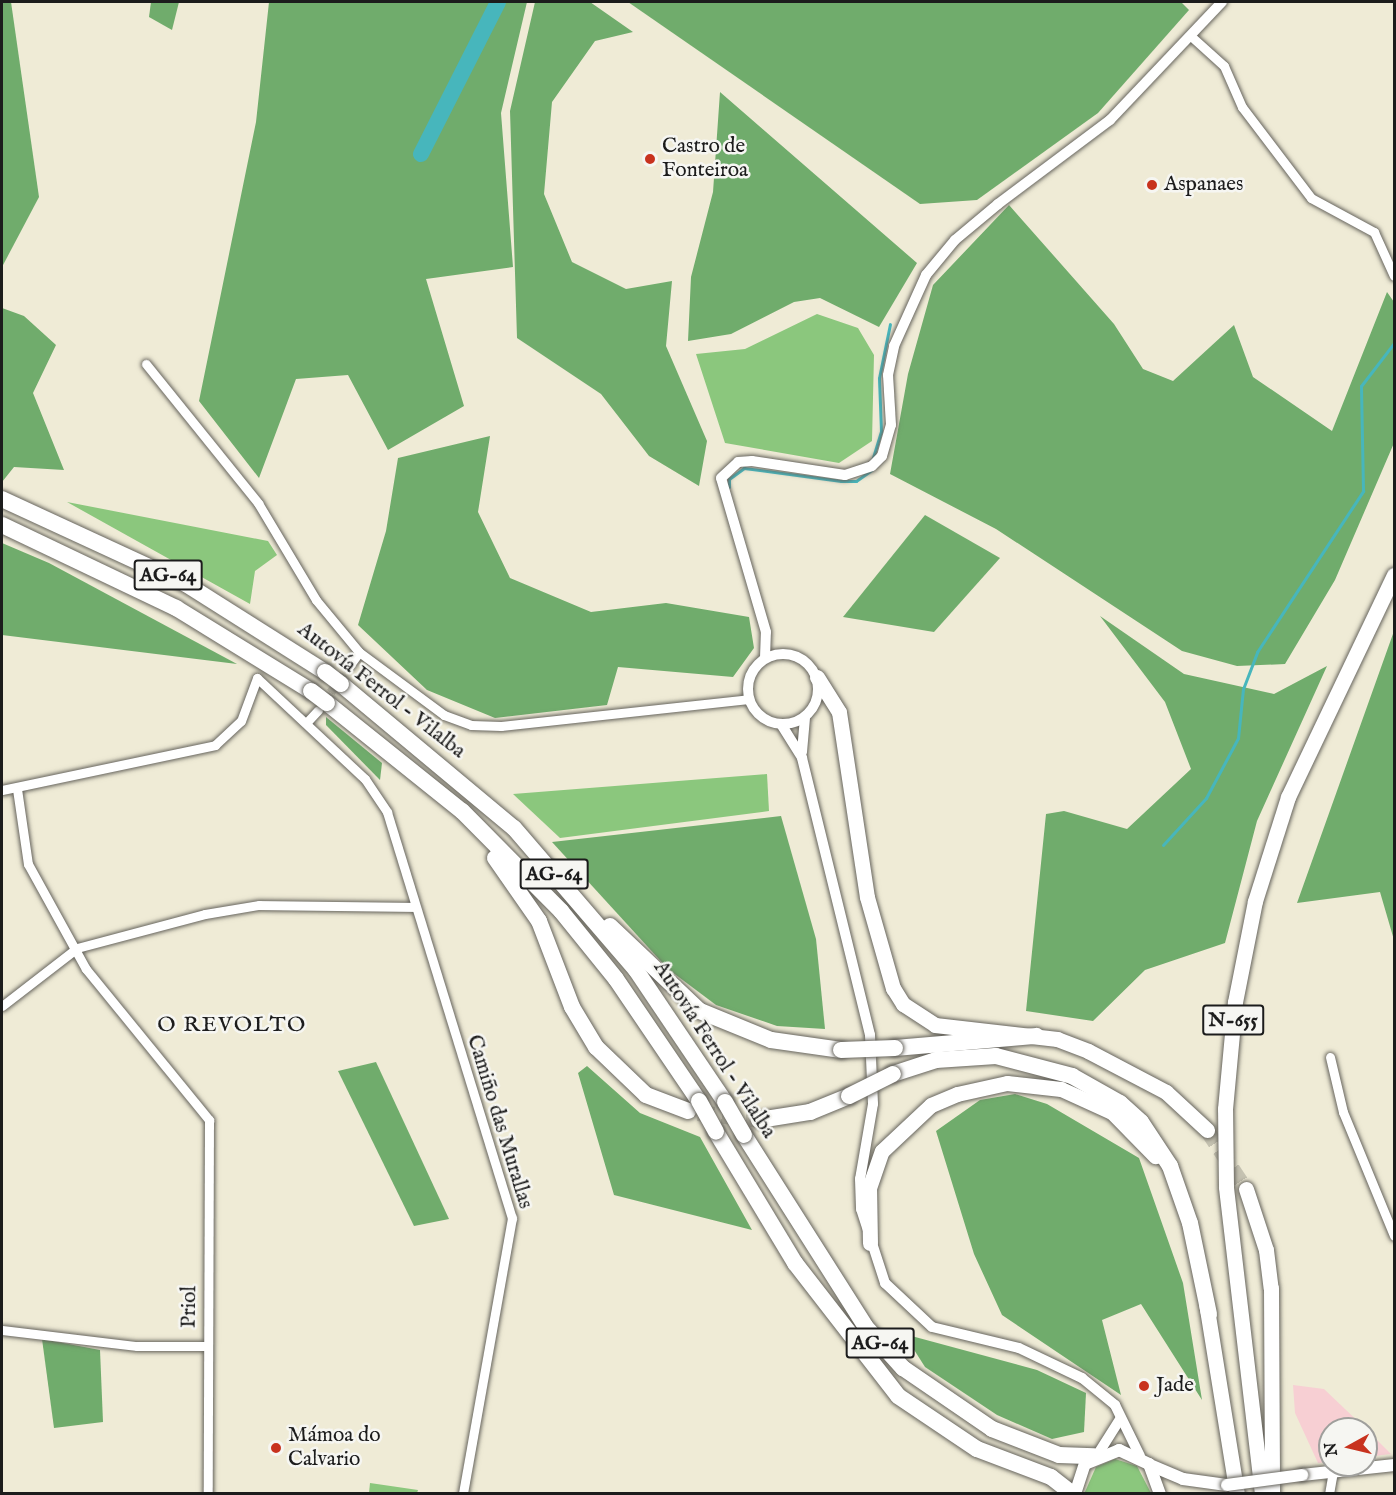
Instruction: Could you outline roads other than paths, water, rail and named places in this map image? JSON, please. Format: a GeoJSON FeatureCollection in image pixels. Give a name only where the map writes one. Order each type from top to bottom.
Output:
{"type":"FeatureCollection","features":[{"type":"Feature","properties":{"kind":"highway","name":"Autovía Ferrol - Vilalba"},"geometry":{"type":"LineString","coordinates":[[2,498],[186,584],[325,672],[514,828],[636,970],[725,1102],[865,1326],[903,1368],[992,1429],[1059,1455],[1096,1455]]}},
{"type":"Feature","properties":{"kind":"highway","name":"Autovía Ferrol - Vilalba"},"geometry":{"type":"LineString","coordinates":[[2,525],[176,608],[310,691],[322,706],[462,811],[561,911],[616,979],[693,1106],[717,1132],[801,1272],[898,1395],[977,1449],[1051,1477],[1074,1494]]}},
{"type":"Feature","properties":{"kind":"highway","name":"N-655"},"geometry":{"type":"LineString","coordinates":[[1262,1494],[1227,1196],[1226,1109],[1235,1002],[1255,901],[1288,797],[1395,575]]}},
{"type":"Feature","properties":{"kind":"highway"},"geometry":{"type":"LineString","coordinates":[[817,677],[839,712],[853,829],[893,988],[916,1016],[935,1025],[1036,1036],[1126,1067],[1166,1092],[1207,1130]]}},
{"type":"Feature","properties":{"kind":"highway"},"geometry":{"type":"LineString","coordinates":[[462,811],[539,921],[572,1007],[596,1047],[646,1095],[693,1106]]}},
{"type":"Feature","properties":{"kind":"highway"},"geometry":{"type":"LineString","coordinates":[[554,874],[700,1011],[771,1040],[842,1050],[895,1048],[1036,1036]]}},
{"type":"Feature","properties":{"kind":"highway"},"geometry":{"type":"LineString","coordinates":[[759,1120],[810,1112],[893,1074],[936,1060],[996,1056],[1072,1076],[1120,1103],[1141,1122],[1170,1166],[1190,1222],[1209,1314],[1232,1489]]}},
{"type":"Feature","properties":{"kind":"highway"},"geometry":{"type":"LineString","coordinates":[[870,1243],[868,1188],[882,1151],[898,1132],[931,1106],[957,1094],[1007,1083],[1043,1085],[1104,1108],[1147,1145],[1174,1193],[1209,1314]]}},
{"type":"Feature","properties":{"kind":"highway"},"geometry":{"type":"LineString","coordinates":[[1246,1189],[1266,1250],[1271,1288],[1272,1494]]}},
{"type":"Feature","properties":{"kind":"main road"},"geometry":{"type":"LineString","coordinates":[[1074,1494],[1079,1473],[1096,1455],[1119,1449],[1183,1479],[1232,1489]]}},
{"type":"Feature","properties":{"kind":"main road"},"geometry":{"type":"LineString","coordinates":[[1145,1460],[1160,1494]]}},
{"type":"Feature","properties":{"kind":"main road"},"geometry":{"type":"LineString","coordinates":[[1378,1467],[1395,1465]]}},
{"type":"Feature","properties":{"kind":"main road"},"geometry":{"type":"LineString","coordinates":[[1207,1494],[1318,1473]]}},
{"type":"Feature","properties":{"kind":"street"},"geometry":{"type":"LineString","coordinates":[[765,658],[766,632],[721,478],[738,462],[752,461],[845,475],[872,466],[882,456],[891,425],[888,375],[894,345],[926,275],[955,240],[1110,120],[1193,38],[1222,2]]}},
{"type":"Feature","properties":{"kind":"street"},"geometry":{"type":"LineString","coordinates":[[1193,38],[1224,66],[1242,107],[1311,198],[1374,232],[1395,276]]}},
{"type":"Feature","properties":{"kind":"street"},"geometry":{"type":"LineString","coordinates":[[146,364],[258,503],[316,600],[358,652],[444,715],[471,725],[659,713],[749,699]]}},
{"type":"Feature","properties":{"kind":"street"},"geometry":{"type":"LineString","coordinates":[[766,632],[788,653],[809,664],[817,677],[817,699],[804,717],[802,758],[870,1035],[873,1104],[860,1179],[870,1243],[885,1283],[918,1318],[932,1327],[1042,1356],[1110,1398],[1145,1460]]}},
{"type":"Feature","properties":{"kind":"street"},"geometry":{"type":"LineString","coordinates":[[349,666],[358,652]]}},
{"type":"Feature","properties":{"kind":"street"},"geometry":{"type":"LineString","coordinates":[[788,653],[765,658],[749,676],[749,699],[760,716],[781,724],[802,758]]}},
{"type":"Feature","properties":{"kind":"street","name":"Camiño das Murallas"},"geometry":{"type":"LineString","coordinates":[[17,789],[216,745],[241,721],[257,678],[307,722],[365,779],[387,812],[414,907],[512,1218],[463,1494]]}},
{"type":"Feature","properties":{"kind":"street"},"geometry":{"type":"LineString","coordinates":[[307,722],[322,706]]}},
{"type":"Feature","properties":{"kind":"street"},"geometry":{"type":"LineString","coordinates":[[781,724],[804,717]]}},
{"type":"Feature","properties":{"kind":"street"},"geometry":{"type":"LineString","coordinates":[[2,790],[17,789],[28,864],[77,948]]}},
{"type":"Feature","properties":{"kind":"street"},"geometry":{"type":"LineString","coordinates":[[2,1006],[77,948],[259,905],[414,907]]}},
{"type":"Feature","properties":{"kind":"street","name":"Priol"},"geometry":{"type":"LineString","coordinates":[[77,948],[86,969],[210,1120],[208,1494]]}},
{"type":"Feature","properties":{"kind":"street"},"geometry":{"type":"LineString","coordinates":[[1330,1057],[1343,1112],[1395,1236]]}},
{"type":"Feature","properties":{"kind":"street"},"geometry":{"type":"LineString","coordinates":[[2,1330],[137,1346],[207,1346]]}},
{"type":"Feature","properties":{"kind":"street"},"geometry":{"type":"LineString","coordinates":[[1096,1455],[1120,1419]]}},
{"type":"Feature","properties":{"kind":"street"},"geometry":{"type":"LineString","coordinates":[[1329,1494],[1332,1477]]}},
{"type":"Feature","properties":{"kind":"waterway"},"geometry":{"type":"LineString","coordinates":[[421,154],[498,2]]}},
{"type":"Feature","properties":{"kind":"waterway"},"geometry":{"type":"LineString","coordinates":[[871,464],[881,431],[879,378],[890,324]]}},
{"type":"Feature","properties":{"kind":"waterway"},"geometry":{"type":"LineString","coordinates":[[1163,845],[1206,798],[1238,738],[1243,689],[1257,652],[1363,491],[1361,386],[1394,343]]}},
{"type":"Feature","properties":{"kind":"waterway"},"geometry":{"type":"LineString","coordinates":[[729,487],[729,479],[744,468],[841,481],[856,481],[872,470]]}},
{"type":"Feature","properties":{"kind":"tunnel"},"geometry":{"type":"LineString","coordinates":[[323,703],[349,666]]}},
{"type":"Feature","properties":{"kind":"tunnel"},"geometry":{"type":"LineString","coordinates":[[698,1113],[759,1120]]}},
{"type":"Feature","properties":{"kind":"tunnel"},"geometry":{"type":"LineString","coordinates":[[1207,1130],[1246,1189]]}},
{"type":"Feature","properties":{"kind":"place","name":"Castro de Fonteiroa"},"geometry":{"type":"Point","coordinates":[650,159]}},
{"type":"Feature","properties":{"kind":"place","name":"Aspanaes"},"geometry":{"type":"Point","coordinates":[1152,185]}},
{"type":"Feature","properties":{"kind":"place","name":"Jade"},"geometry":{"type":"Point","coordinates":[1144,1386]}},
{"type":"Feature","properties":{"kind":"place","name":"Mámoa do Calvario"},"geometry":{"type":"Point","coordinates":[276,1448]}},
{"type":"Feature","properties":{"kind":"district","name":"O REVOLTO"},"geometry":{"type":"Point","coordinates":[232,1026]}}]}
